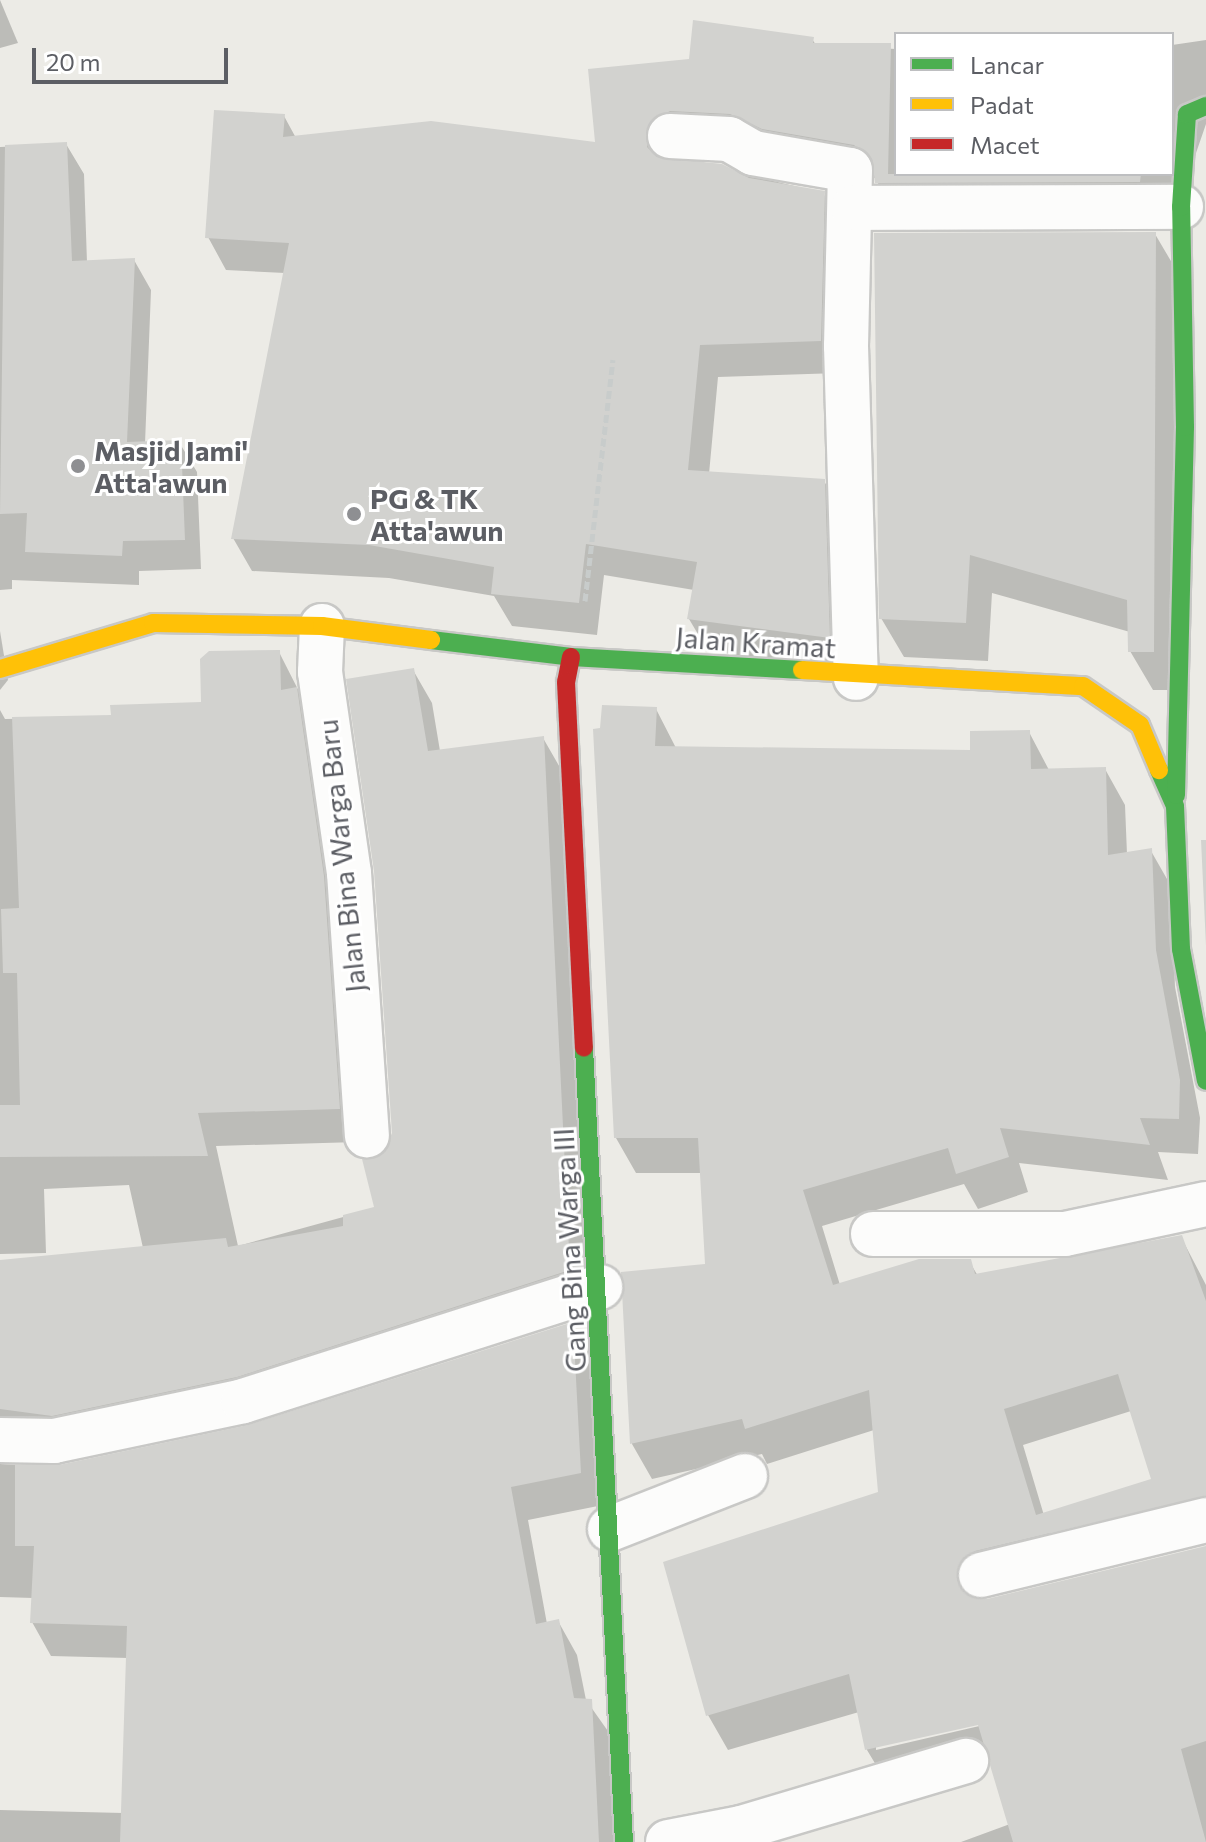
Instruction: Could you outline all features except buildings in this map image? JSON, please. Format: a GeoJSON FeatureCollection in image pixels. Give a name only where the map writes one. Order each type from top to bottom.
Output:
{"type":"FeatureCollection","features":[{"type":"Feature","properties":{"kind":"street"},"geometry":{"type":"LineString","coordinates":[[1197,811],[1175,806],[1185,427],[1181,207],[1187,114],[1206,106]]}},
{"type":"Feature","properties":{"kind":"street"},"geometry":{"type":"LineString","coordinates":[[670,136],[729,139],[753,153],[843,165],[852,175],[846,346],[856,678]]}},
{"type":"Feature","properties":{"kind":"street"},"geometry":{"type":"LineString","coordinates":[[853,208],[1181,207]]}},
{"type":"Feature","properties":{"kind":"street","name":"Jalan Kramat"},"geometry":{"type":"LineString","coordinates":[[0,669],[153,623],[322,626],[571,657],[856,678],[1083,686],[1140,725],[1175,806],[1181,949],[1206,1081]]}},
{"type":"Feature","properties":{"kind":"street","name":"Jalan Bina Warga Baru"},"geometry":{"type":"LineString","coordinates":[[322,626],[320,672],[349,873],[367,1135]]}},
{"type":"Feature","properties":{"kind":"street","name":"Gang Bina Warga III"},"geometry":{"type":"LineString","coordinates":[[571,657],[566,682],[600,1287],[624,1842]]}},
{"type":"Feature","properties":{"kind":"street"},"geometry":{"type":"LineString","coordinates":[[873,1234],[1065,1234],[1206,1204]]}},
{"type":"Feature","properties":{"kind":"street"},"geometry":{"type":"LineString","coordinates":[[0,1440],[66,1439],[243,1401],[600,1287]]}},
{"type":"Feature","properties":{"kind":"street"},"geometry":{"type":"LineString","coordinates":[[610,1529],[745,1476]]}},
{"type":"Feature","properties":{"kind":"street"},"geometry":{"type":"LineString","coordinates":[[981,1575],[1206,1520]]}},
{"type":"Feature","properties":{"kind":"street"},"geometry":{"type":"LineString","coordinates":[[668,1842],[741,1828],[966,1761]]}},
{"type":"Feature","properties":{"kind":"path"},"geometry":{"type":"LineString","coordinates":[[571,657],[595,559],[613,360]]}},
{"type":"Feature","properties":{"kind":"traffic: fast"},"geometry":{"type":"LineString","coordinates":[[1176,795],[1185,427],[1181,207],[1187,114],[1206,106]]}},
{"type":"Feature","properties":{"kind":"traffic: fast"},"geometry":{"type":"LineString","coordinates":[[431,640],[571,657],[802,670]]}},
{"type":"Feature","properties":{"kind":"traffic: fast"},"geometry":{"type":"LineString","coordinates":[[1159,770],[1175,806],[1181,949],[1206,1081]]}},
{"type":"Feature","properties":{"kind":"traffic: fast"},"geometry":{"type":"LineString","coordinates":[[584,1048],[624,1842]]}},
{"type":"Feature","properties":{"kind":"traffic: slow"},"geometry":{"type":"LineString","coordinates":[[0,669],[153,623],[322,626],[431,640]]}},
{"type":"Feature","properties":{"kind":"traffic: slow"},"geometry":{"type":"LineString","coordinates":[[802,670],[1083,686],[1140,725],[1159,770]]}},
{"type":"Feature","properties":{"kind":"traffic: jam"},"geometry":{"type":"LineString","coordinates":[[571,657],[566,682],[584,1048]]}},
{"type":"Feature","properties":{"kind":"place","name":"Masjid Jami' Atta'awun"},"geometry":{"type":"Point","coordinates":[78,466]}},
{"type":"Feature","properties":{"kind":"place","name":"PG & TK Atta'awun"},"geometry":{"type":"Point","coordinates":[354,514]}}]}
